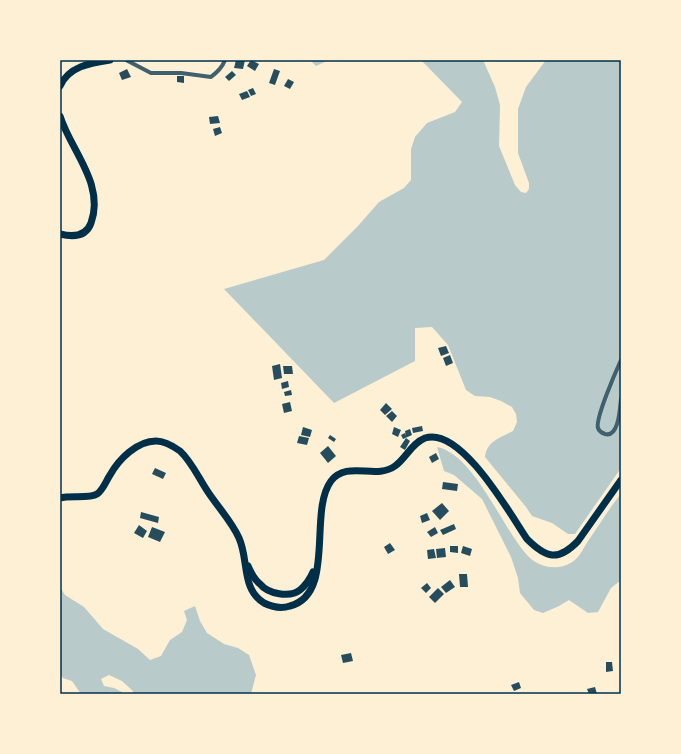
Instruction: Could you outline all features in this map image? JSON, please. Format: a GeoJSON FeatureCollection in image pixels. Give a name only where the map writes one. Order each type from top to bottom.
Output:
{"type":"FeatureCollection","features":[{"type":"Feature","properties":{"kind":"highway"},"geometry":{"type":"LineString","coordinates":[[60,86],[64,78],[76,69],[90,64],[110,60]]}},
{"type":"Feature","properties":{"kind":"highway"},"geometry":{"type":"LineString","coordinates":[[60,116],[68,136],[91,181],[94,202],[92,221],[87,231],[78,236],[60,234]]}},
{"type":"Feature","properties":{"kind":"highway"},"geometry":{"type":"LineString","coordinates":[[60,498],[97,494],[116,466],[133,450],[149,442],[158,441],[168,443],[176,448],[186,458],[240,540],[249,583],[253,593],[267,604],[281,607],[295,605],[308,595],[313,584],[317,565],[324,498],[332,480],[339,474],[347,471],[378,472],[391,468],[419,442],[426,438],[434,437],[446,440],[461,450],[481,471],[527,539],[540,551],[550,555],[562,554],[568,551],[575,544],[621,480]]}},
{"type":"Feature","properties":{"kind":"highway"},"geometry":{"type":"LineString","coordinates":[[245,560],[254,578],[261,586],[270,591],[283,594],[293,593],[300,590],[310,580],[317,565]]}},
{"type":"Feature","properties":{"kind":"street"},"geometry":{"type":"LineString","coordinates":[[126,60],[152,73],[211,77],[223,66],[225,60]]}},
{"type":"Feature","properties":{"kind":"street"},"geometry":{"type":"LineString","coordinates":[[621,360],[608,391],[598,422],[598,429],[606,435],[611,434],[615,430],[621,399]]}},
{"type":"Feature","properties":{"kind":"shaded area"},"geometry":{"type":"Polygon","coordinates":[[[310,60],[329,60],[316,66],[310,60]]]}},
{"type":"Feature","properties":{"kind":"shaded area"},"geometry":{"type":"Polygon","coordinates":[[[421,60],[483,60],[495,87],[500,105],[499,146],[515,185],[521,192],[526,193],[529,189],[529,183],[518,153],[518,109],[526,87],[546,60],[621,60],[621,468],[575,534],[568,534],[552,523],[532,516],[485,457],[488,447],[491,444],[513,431],[517,422],[516,414],[512,407],[501,401],[490,397],[475,396],[466,390],[448,345],[432,327],[415,328],[415,361],[334,403],[224,289],[324,260],[358,226],[379,202],[404,188],[411,180],[411,149],[415,137],[427,123],[455,112],[462,102],[421,60]]]}},
{"type":"Feature","properties":{"kind":"shaded area"},"geometry":{"type":"Polygon","coordinates":[[[437,447],[450,453],[463,463],[475,477],[517,543],[532,560],[544,566],[564,566],[576,559],[621,494],[621,578],[620,581],[611,588],[598,612],[588,613],[569,600],[543,613],[534,610],[520,593],[518,578],[511,557],[482,499],[454,475],[444,471],[437,447]]]}},
{"type":"Feature","properties":{"kind":"shaded area"},"geometry":{"type":"Polygon","coordinates":[[[60,587],[65,595],[84,607],[103,629],[138,649],[150,660],[161,656],[170,640],[182,632],[187,620],[184,611],[195,606],[200,621],[207,633],[224,644],[238,648],[249,655],[256,675],[251,694],[133,694],[133,691],[122,681],[109,675],[101,679],[104,686],[114,688],[122,692],[121,694],[111,692],[109,694],[81,694],[72,681],[63,678],[60,674],[60,587]]]}},
{"type":"Feature","properties":{"kind":"building"},"geometry":{"type":"Polygon","coordinates":[[[236,60],[245,60],[243,69],[234,68],[236,60]]]}},
{"type":"Feature","properties":{"kind":"building"},"geometry":{"type":"Polygon","coordinates":[[[251,60],[259,64],[255,71],[247,66],[251,60]]]}},
{"type":"Feature","properties":{"kind":"building"},"geometry":{"type":"Polygon","coordinates":[[[127,69],[131,77],[122,80],[119,73],[127,69]]]}},
{"type":"Feature","properties":{"kind":"building"},"geometry":{"type":"Polygon","coordinates":[[[274,69],[280,71],[275,85],[269,83],[274,69]]]}},
{"type":"Feature","properties":{"kind":"building"},"geometry":{"type":"Polygon","coordinates":[[[232,71],[236,75],[229,81],[225,77],[232,71]]]}},
{"type":"Feature","properties":{"kind":"building"},"geometry":{"type":"Polygon","coordinates":[[[177,76],[184,76],[184,83],[177,82],[177,76]]]}},
{"type":"Feature","properties":{"kind":"building"},"geometry":{"type":"Polygon","coordinates":[[[288,79],[294,82],[290,89],[284,86],[288,79]]]}},
{"type":"Feature","properties":{"kind":"building"},"geometry":{"type":"Polygon","coordinates":[[[253,88],[256,94],[251,96],[248,90],[253,88]]]}},
{"type":"Feature","properties":{"kind":"building"},"geometry":{"type":"Polygon","coordinates":[[[247,91],[250,97],[242,100],[239,94],[247,91]]]}},
{"type":"Feature","properties":{"kind":"building"},"geometry":{"type":"Polygon","coordinates":[[[218,116],[220,123],[210,124],[209,117],[218,116]]]}},
{"type":"Feature","properties":{"kind":"building"},"geometry":{"type":"Polygon","coordinates":[[[220,127],[222,133],[215,136],[213,129],[220,127]]]}},
{"type":"Feature","properties":{"kind":"building"},"geometry":{"type":"Polygon","coordinates":[[[446,346],[449,353],[441,356],[438,348],[446,346]]]}},
{"type":"Feature","properties":{"kind":"building"},"geometry":{"type":"Polygon","coordinates":[[[450,355],[453,363],[446,366],[443,358],[450,355]]]}},
{"type":"Feature","properties":{"kind":"building"},"geometry":{"type":"Polygon","coordinates":[[[280,364],[282,378],[274,380],[272,366],[280,364]]]}},
{"type":"Feature","properties":{"kind":"building"},"geometry":{"type":"Polygon","coordinates":[[[283,366],[292,366],[293,374],[284,374],[283,366]]]}},
{"type":"Feature","properties":{"kind":"building"},"geometry":{"type":"Polygon","coordinates":[[[288,381],[289,387],[282,389],[281,383],[288,381]]]}},
{"type":"Feature","properties":{"kind":"building"},"geometry":{"type":"Polygon","coordinates":[[[291,390],[292,395],[285,396],[284,392],[291,390]]]}},
{"type":"Feature","properties":{"kind":"building"},"geometry":{"type":"Polygon","coordinates":[[[290,402],[292,411],[284,413],[282,404],[290,402]]]}},
{"type":"Feature","properties":{"kind":"building"},"geometry":{"type":"Polygon","coordinates":[[[386,403],[392,409],[385,415],[380,410],[386,403]]]}},
{"type":"Feature","properties":{"kind":"building"},"geometry":{"type":"Polygon","coordinates":[[[392,411],[397,416],[392,422],[386,416],[392,411]]]}},
{"type":"Feature","properties":{"kind":"building"},"geometry":{"type":"Polygon","coordinates":[[[422,426],[423,431],[413,433],[412,428],[422,426]]]}},
{"type":"Feature","properties":{"kind":"building"},"geometry":{"type":"Polygon","coordinates":[[[303,427],[312,430],[310,437],[301,435],[303,427]]]}},
{"type":"Feature","properties":{"kind":"building"},"geometry":{"type":"Polygon","coordinates":[[[394,427],[401,430],[398,437],[392,434],[394,427]]]}},
{"type":"Feature","properties":{"kind":"building"},"geometry":{"type":"Polygon","coordinates":[[[410,429],[412,435],[403,439],[401,435],[405,433],[406,437],[405,431],[410,429]]]}},
{"type":"Feature","properties":{"kind":"building"},"geometry":{"type":"Polygon","coordinates":[[[330,435],[336,439],[334,442],[328,438],[330,435]]]}},
{"type":"Feature","properties":{"kind":"building"},"geometry":{"type":"Polygon","coordinates":[[[299,436],[309,438],[307,445],[297,443],[299,436]]]}},
{"type":"Feature","properties":{"kind":"building"},"geometry":{"type":"Polygon","coordinates":[[[406,438],[410,441],[405,450],[400,447],[406,438]]]}},
{"type":"Feature","properties":{"kind":"building"},"geometry":{"type":"Polygon","coordinates":[[[328,446],[336,456],[328,463],[320,453],[328,446]]]}},
{"type":"Feature","properties":{"kind":"building"},"geometry":{"type":"Polygon","coordinates":[[[436,453],[439,459],[432,463],[429,457],[436,453]]]}},
{"type":"Feature","properties":{"kind":"building"},"geometry":{"type":"Polygon","coordinates":[[[155,468],[166,473],[163,479],[152,474],[155,468]]]}},
{"type":"Feature","properties":{"kind":"building"},"geometry":{"type":"Polygon","coordinates":[[[443,482],[458,484],[457,491],[442,489],[443,482]]]}},
{"type":"Feature","properties":{"kind":"building"},"geometry":{"type":"Polygon","coordinates":[[[442,503],[449,511],[440,520],[432,511],[442,503]]]}},
{"type":"Feature","properties":{"kind":"building"},"geometry":{"type":"Polygon","coordinates":[[[141,512],[159,517],[158,523],[140,518],[141,512]]]}},
{"type":"Feature","properties":{"kind":"building"},"geometry":{"type":"Polygon","coordinates":[[[427,513],[430,520],[422,523],[420,516],[427,513]]]}},
{"type":"Feature","properties":{"kind":"building"},"geometry":{"type":"Polygon","coordinates":[[[454,524],[456,529],[443,535],[440,530],[454,524]]]}},
{"type":"Feature","properties":{"kind":"building"},"geometry":{"type":"Polygon","coordinates":[[[139,525],[147,531],[143,538],[134,533],[139,525]]]}},
{"type":"Feature","properties":{"kind":"building"},"geometry":{"type":"Polygon","coordinates":[[[152,527],[165,532],[160,542],[148,537],[152,527]]]}},
{"type":"Feature","properties":{"kind":"building"},"geometry":{"type":"Polygon","coordinates":[[[435,527],[438,533],[431,537],[427,532],[435,527]]]}},
{"type":"Feature","properties":{"kind":"building"},"geometry":{"type":"Polygon","coordinates":[[[390,543],[395,550],[388,554],[384,547],[390,543]]]}},
{"type":"Feature","properties":{"kind":"building"},"geometry":{"type":"Polygon","coordinates":[[[450,546],[458,546],[458,553],[450,552],[450,546]]]}},
{"type":"Feature","properties":{"kind":"building"},"geometry":{"type":"Polygon","coordinates":[[[463,546],[472,549],[470,556],[461,553],[463,546]]]}},
{"type":"Feature","properties":{"kind":"building"},"geometry":{"type":"Polygon","coordinates":[[[445,548],[446,557],[437,558],[436,549],[445,548]]]}},
{"type":"Feature","properties":{"kind":"building"},"geometry":{"type":"Polygon","coordinates":[[[434,549],[436,558],[428,559],[427,550],[434,549]]]}},
{"type":"Feature","properties":{"kind":"building"},"geometry":{"type":"Polygon","coordinates":[[[459,574],[467,574],[468,587],[460,587],[459,574]]]}},
{"type":"Feature","properties":{"kind":"building"},"geometry":{"type":"Polygon","coordinates":[[[450,580],[455,587],[446,593],[441,587],[450,580]]]}},
{"type":"Feature","properties":{"kind":"building"},"geometry":{"type":"Polygon","coordinates":[[[427,583],[431,588],[426,593],[421,588],[427,583]]]}},
{"type":"Feature","properties":{"kind":"building"},"geometry":{"type":"Polygon","coordinates":[[[438,588],[444,594],[435,603],[429,597],[438,588]]]}},
{"type":"Feature","properties":{"kind":"building"},"geometry":{"type":"Polygon","coordinates":[[[351,653],[353,661],[343,663],[341,655],[351,653]]]}},
{"type":"Feature","properties":{"kind":"building"},"geometry":{"type":"Polygon","coordinates":[[[606,662],[612,662],[613,671],[606,672],[606,662]]]}},
{"type":"Feature","properties":{"kind":"building"},"geometry":{"type":"Polygon","coordinates":[[[519,682],[521,688],[514,691],[511,685],[519,682]]]}},
{"type":"Feature","properties":{"kind":"building"},"geometry":{"type":"Polygon","coordinates":[[[595,687],[597,694],[589,694],[587,689],[595,687]]]}}]}
